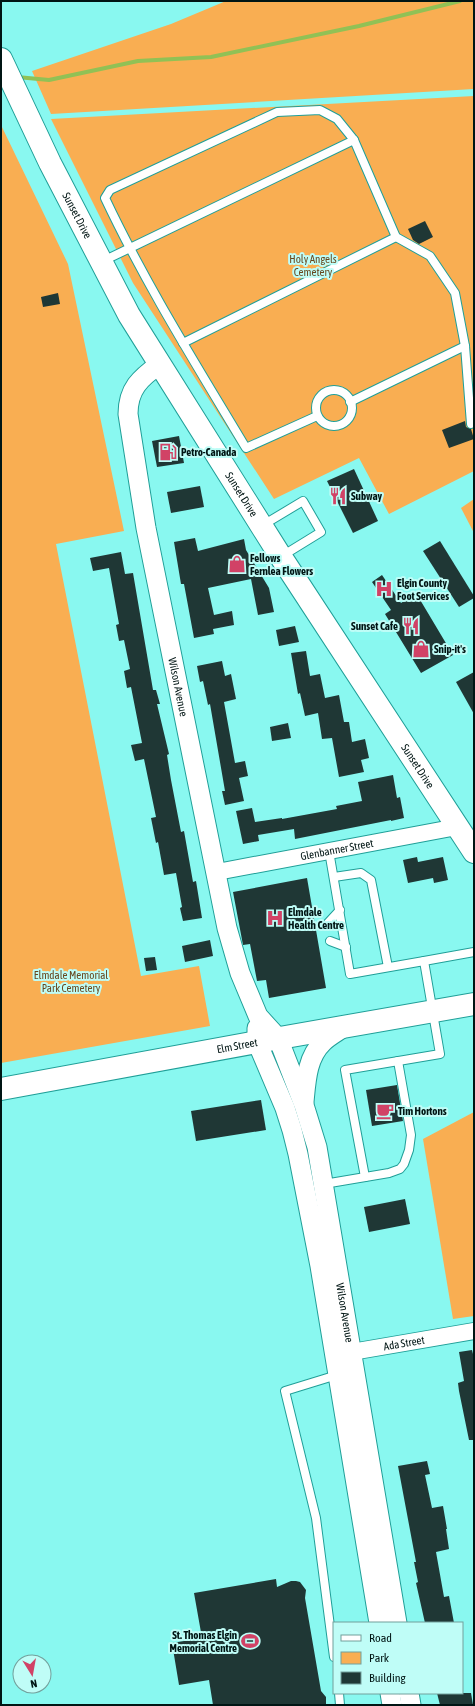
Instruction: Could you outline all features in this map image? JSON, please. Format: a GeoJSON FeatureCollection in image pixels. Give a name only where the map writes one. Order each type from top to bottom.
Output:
{"type":"FeatureCollection","features":[{"type":"Feature","properties":{"kind":"main road","name":"Sunset Drive"},"geometry":{"type":"LineString","coordinates":[[1,59],[50,163],[129,315],[281,556],[474,852]]}},
{"type":"Feature","properties":{"kind":"main road","name":"Elm Street"},"geometry":{"type":"LineString","coordinates":[[1,1089],[278,1038],[474,1004]]}},
{"type":"Feature","properties":{"kind":"street","name":"Wilson Avenue"},"geometry":{"type":"LineString","coordinates":[[160,364],[134,387],[129,397],[128,414],[146,528],[217,872],[227,928],[240,973],[258,1016],[278,1038],[304,1106],[317,1147],[324,1184],[334,1355],[337,1375],[373,1535],[397,1622]]}},
{"type":"Feature","properties":{"kind":"street","name":"Glenbanner Street"},"geometry":{"type":"LineString","coordinates":[[217,872],[457,827]]}},
{"type":"Feature","properties":{"kind":"street","name":"Wilson Avenue"},"geometry":{"type":"LineString","coordinates":[[258,1016],[257,1042],[292,1130],[352,1352],[373,1535],[379,1622]]}},
{"type":"Feature","properties":{"kind":"street"},"geometry":{"type":"LineString","coordinates":[[304,1106],[306,1080],[312,1055],[323,1042],[344,1027]]}},
{"type":"Feature","properties":{"kind":"street","name":"Ada Street"},"geometry":{"type":"LineString","coordinates":[[334,1355],[474,1331]]}},
{"type":"Feature","properties":{"kind":"street"},"geometry":{"type":"LineString","coordinates":[[390,1694],[392,1705]]}},
{"type":"Feature","properties":{"kind":"street"},"geometry":{"type":"LineString","coordinates":[[409,1694],[411,1705]]}},
{"type":"Feature","properties":{"kind":"lane"},"geometry":{"type":"LineString","coordinates":[[317,416],[246,448],[128,248],[105,198],[110,190],[277,112],[320,110],[337,119],[354,140],[396,237],[430,256],[455,293],[464,346],[471,424]]}},
{"type":"Feature","properties":{"kind":"lane"},"geometry":{"type":"LineString","coordinates":[[101,262],[354,140]]}},
{"type":"Feature","properties":{"kind":"lane"},"geometry":{"type":"LineString","coordinates":[[183,343],[396,237]]}},
{"type":"Feature","properties":{"kind":"lane"},"geometry":{"type":"LineString","coordinates":[[350,402],[464,346]]}},
{"type":"Feature","properties":{"kind":"lane"},"geometry":{"type":"LineString","coordinates":[[335,389],[347,394],[352,406],[349,418],[339,426],[326,425],[317,416],[316,403],[323,393],[335,389]]}},
{"type":"Feature","properties":{"kind":"lane"},"geometry":{"type":"LineString","coordinates":[[262,526],[303,501],[321,532],[281,556]]}},
{"type":"Feature","properties":{"kind":"lane"},"geometry":{"type":"LineString","coordinates":[[329,851],[350,974],[474,952]]}},
{"type":"Feature","properties":{"kind":"lane"},"geometry":{"type":"LineString","coordinates":[[334,877],[361,873],[371,880],[388,967]]}},
{"type":"Feature","properties":{"kind":"lane"},"geometry":{"type":"LineString","coordinates":[[327,924],[340,910]]}},
{"type":"Feature","properties":{"kind":"lane"},"geometry":{"type":"LineString","coordinates":[[330,941],[346,947]]}},
{"type":"Feature","properties":{"kind":"lane"},"geometry":{"type":"LineString","coordinates":[[365,1177],[345,1070],[440,1054],[424,961]]}},
{"type":"Feature","properties":{"kind":"lane"},"geometry":{"type":"LineString","coordinates":[[324,1184],[389,1173],[400,1169],[404,1164],[412,1135],[398,1061]]}},
{"type":"Feature","properties":{"kind":"lane"},"geometry":{"type":"LineString","coordinates":[[333,1649],[316,1518],[285,1391],[337,1375]]}},
{"type":"Feature","properties":{"kind":"lane"},"geometry":{"type":"LineString","coordinates":[[339,1694],[340,1705]]}},
{"type":"Feature","properties":{"kind":"green space"},"geometry":{"type":"Polygon","coordinates":[[[226,1],[474,1],[474,89],[51,114],[32,71],[171,24],[226,1]]]}},
{"type":"Feature","properties":{"kind":"green space","name":"Holy Angels Cemetery"},"geometry":{"type":"Polygon","coordinates":[[[474,96],[474,471],[389,514],[359,458],[274,499],[133,283],[51,119],[474,96]]]}},
{"type":"Feature","properties":{"kind":"green space","name":"Elmdale Memorial Park Cemetery"},"geometry":{"type":"Polygon","coordinates":[[[1,125],[68,264],[124,531],[56,544],[141,976],[199,966],[210,1026],[1,1063],[1,125]]]}},
{"type":"Feature","properties":{"kind":"green space"},"geometry":{"type":"Polygon","coordinates":[[[474,499],[474,533],[461,508],[474,499]]]}},
{"type":"Feature","properties":{"kind":"green space"},"geometry":{"type":"Polygon","coordinates":[[[474,1112],[474,1316],[453,1319],[423,1139],[474,1112]]]}},
{"type":"Feature","properties":{"kind":"building"},"geometry":{"type":"Polygon","coordinates":[[[425,221],[433,237],[419,244],[413,240],[408,229],[425,221]]]}},
{"type":"Feature","properties":{"kind":"building"},"geometry":{"type":"Polygon","coordinates":[[[58,293],[60,304],[43,307],[41,297],[58,293]]]}},
{"type":"Feature","properties":{"kind":"building"},"geometry":{"type":"Polygon","coordinates":[[[465,421],[466,427],[471,429],[474,439],[449,448],[442,430],[465,421]]]}},
{"type":"Feature","properties":{"kind":"building","name":"Petro-Canada"},"geometry":{"type":"Polygon","coordinates":[[[179,436],[184,463],[157,467],[152,441],[179,436]]]}},
{"type":"Feature","properties":{"kind":"building"},"geometry":{"type":"Polygon","coordinates":[[[354,469],[378,521],[353,533],[327,481],[354,469]]]}},
{"type":"Feature","properties":{"kind":"building","name":"Petro-Canada"},"geometry":{"type":"Polygon","coordinates":[[[200,486],[204,507],[171,513],[167,492],[200,486]]]}},
{"type":"Feature","properties":{"kind":"building"},"geometry":{"type":"Polygon","coordinates":[[[195,538],[198,551],[244,539],[246,550],[269,588],[274,612],[258,615],[251,579],[208,588],[214,615],[232,611],[234,625],[213,629],[214,634],[194,638],[184,584],[181,584],[174,542],[195,538]]]}},
{"type":"Feature","properties":{"kind":"building"},"geometry":{"type":"Polygon","coordinates":[[[440,541],[474,596],[474,598],[459,607],[423,551],[440,541]]]}},
{"type":"Feature","properties":{"kind":"building"},"geometry":{"type":"Polygon","coordinates":[[[121,552],[125,574],[133,573],[153,690],[156,690],[160,704],[157,704],[169,754],[167,755],[181,832],[184,831],[193,882],[196,881],[202,918],[183,921],[176,873],[164,875],[158,842],[156,843],[151,818],[156,817],[144,759],[135,761],[131,745],[142,743],[131,687],[127,688],[124,671],[130,669],[124,640],[119,641],[116,625],[119,624],[109,568],[93,571],[90,558],[121,552]]]}},
{"type":"Feature","properties":{"kind":"building"},"geometry":{"type":"Polygon","coordinates":[[[382,575],[401,603],[416,593],[453,655],[421,673],[385,614],[391,610],[372,582],[382,575]]]}},
{"type":"Feature","properties":{"kind":"building"},"geometry":{"type":"Polygon","coordinates":[[[295,626],[299,642],[279,646],[276,630],[295,626]]]}},
{"type":"Feature","properties":{"kind":"building"},"geometry":{"type":"Polygon","coordinates":[[[306,651],[310,676],[320,674],[325,698],[339,695],[344,722],[349,722],[352,742],[365,739],[369,758],[361,760],[364,772],[339,777],[332,738],[322,739],[318,713],[305,716],[300,693],[298,694],[291,653],[306,651]]]}},
{"type":"Feature","properties":{"kind":"building"},"geometry":{"type":"Polygon","coordinates":[[[222,661],[225,676],[231,674],[236,699],[224,702],[235,763],[245,761],[248,776],[239,778],[244,801],[225,805],[222,791],[225,791],[210,704],[208,705],[203,681],[200,682],[197,666],[222,661]]]}},
{"type":"Feature","properties":{"kind":"building"},"geometry":{"type":"Polygon","coordinates":[[[474,672],[474,714],[456,682],[474,672]]]}},
{"type":"Feature","properties":{"kind":"building"},"geometry":{"type":"Polygon","coordinates":[[[288,723],[291,738],[272,741],[270,727],[288,723]]]}},
{"type":"Feature","properties":{"kind":"building"},"geometry":{"type":"Polygon","coordinates":[[[393,775],[397,798],[400,797],[404,818],[295,839],[294,829],[258,835],[259,841],[243,844],[236,811],[252,808],[255,822],[282,819],[337,809],[336,806],[362,801],[358,782],[393,775]]]}},
{"type":"Feature","properties":{"kind":"building"},"geometry":{"type":"Polygon","coordinates":[[[417,857],[418,862],[443,857],[448,880],[434,883],[433,878],[408,883],[403,860],[417,857]]]}},
{"type":"Feature","properties":{"kind":"building","name":"Elmdale Health Centre"},"geometry":{"type":"Polygon","coordinates":[[[307,878],[326,988],[269,998],[266,980],[257,981],[250,944],[243,945],[233,892],[307,878]]]}},
{"type":"Feature","properties":{"kind":"building"},"geometry":{"type":"Polygon","coordinates":[[[210,940],[213,956],[185,962],[182,946],[210,940]]]}},
{"type":"Feature","properties":{"kind":"building"},"geometry":{"type":"Polygon","coordinates":[[[155,957],[157,970],[146,971],[144,958],[155,957]]]}},
{"type":"Feature","properties":{"kind":"building"},"geometry":{"type":"Polygon","coordinates":[[[397,1085],[403,1121],[372,1126],[366,1090],[397,1085]]]}},
{"type":"Feature","properties":{"kind":"building"},"geometry":{"type":"Polygon","coordinates":[[[261,1100],[266,1130],[196,1141],[191,1111],[261,1100]]]}},
{"type":"Feature","properties":{"kind":"building"},"geometry":{"type":"Polygon","coordinates":[[[405,1199],[410,1224],[369,1232],[364,1207],[405,1199]]]}},
{"type":"Feature","properties":{"kind":"building"},"geometry":{"type":"Polygon","coordinates":[[[472,1350],[474,1358],[474,1440],[469,1440],[458,1383],[464,1381],[459,1352],[472,1350]]]}},
{"type":"Feature","properties":{"kind":"building"},"geometry":{"type":"Polygon","coordinates":[[[427,1461],[430,1474],[425,1475],[432,1508],[443,1506],[447,1529],[449,1549],[436,1552],[444,1597],[449,1596],[454,1622],[425,1622],[416,1583],[418,1582],[414,1562],[416,1562],[398,1466],[427,1461]]]}},
{"type":"Feature","properties":{"kind":"building","name":"St. Thomas Elgin Memorial Centre"},"geometry":{"type":"Polygon","coordinates":[[[276,1579],[277,1587],[291,1581],[296,1581],[300,1582],[306,1590],[305,1598],[321,1691],[326,1697],[326,1705],[213,1705],[209,1680],[179,1685],[172,1643],[202,1638],[194,1593],[276,1579]]]}},
{"type":"Feature","properties":{"kind":"building"},"geometry":{"type":"Polygon","coordinates":[[[471,1693],[473,1705],[440,1705],[437,1694],[471,1693]]]}},
{"type":"Feature","properties":{"kind":"waterway"},"geometry":{"type":"LineString","coordinates":[[17,77],[49,80],[138,61],[211,57],[359,26],[460,1]]}},
{"type":"Feature","properties":{"kind":"place","name":"Petro-Canada"},"geometry":{"type":"Point","coordinates":[168,452]}},
{"type":"Feature","properties":{"kind":"place","name":"Subway"},"geometry":{"type":"Point","coordinates":[338,496]}},
{"type":"Feature","properties":{"kind":"place","name":"Fellows Fernlea Flowers"},"geometry":{"type":"Point","coordinates":[237,564]}},
{"type":"Feature","properties":{"kind":"place","name":"Elgin County Foot Services"},"geometry":{"type":"Point","coordinates":[384,589]}},
{"type":"Feature","properties":{"kind":"place","name":"Sunset Cafe"},"geometry":{"type":"Point","coordinates":[411,626]}},
{"type":"Feature","properties":{"kind":"place","name":"Snip-it's"},"geometry":{"type":"Point","coordinates":[421,649]}},
{"type":"Feature","properties":{"kind":"place","name":"Elmdale Health Centre"},"geometry":{"type":"Point","coordinates":[275,918]}},
{"type":"Feature","properties":{"kind":"place","name":"Tim Hortons"},"geometry":{"type":"Point","coordinates":[385,1111]}},
{"type":"Feature","properties":{"kind":"place","name":"St. Thomas Elgin Memorial Centre"},"geometry":{"type":"Point","coordinates":[250,1641]}}]}
